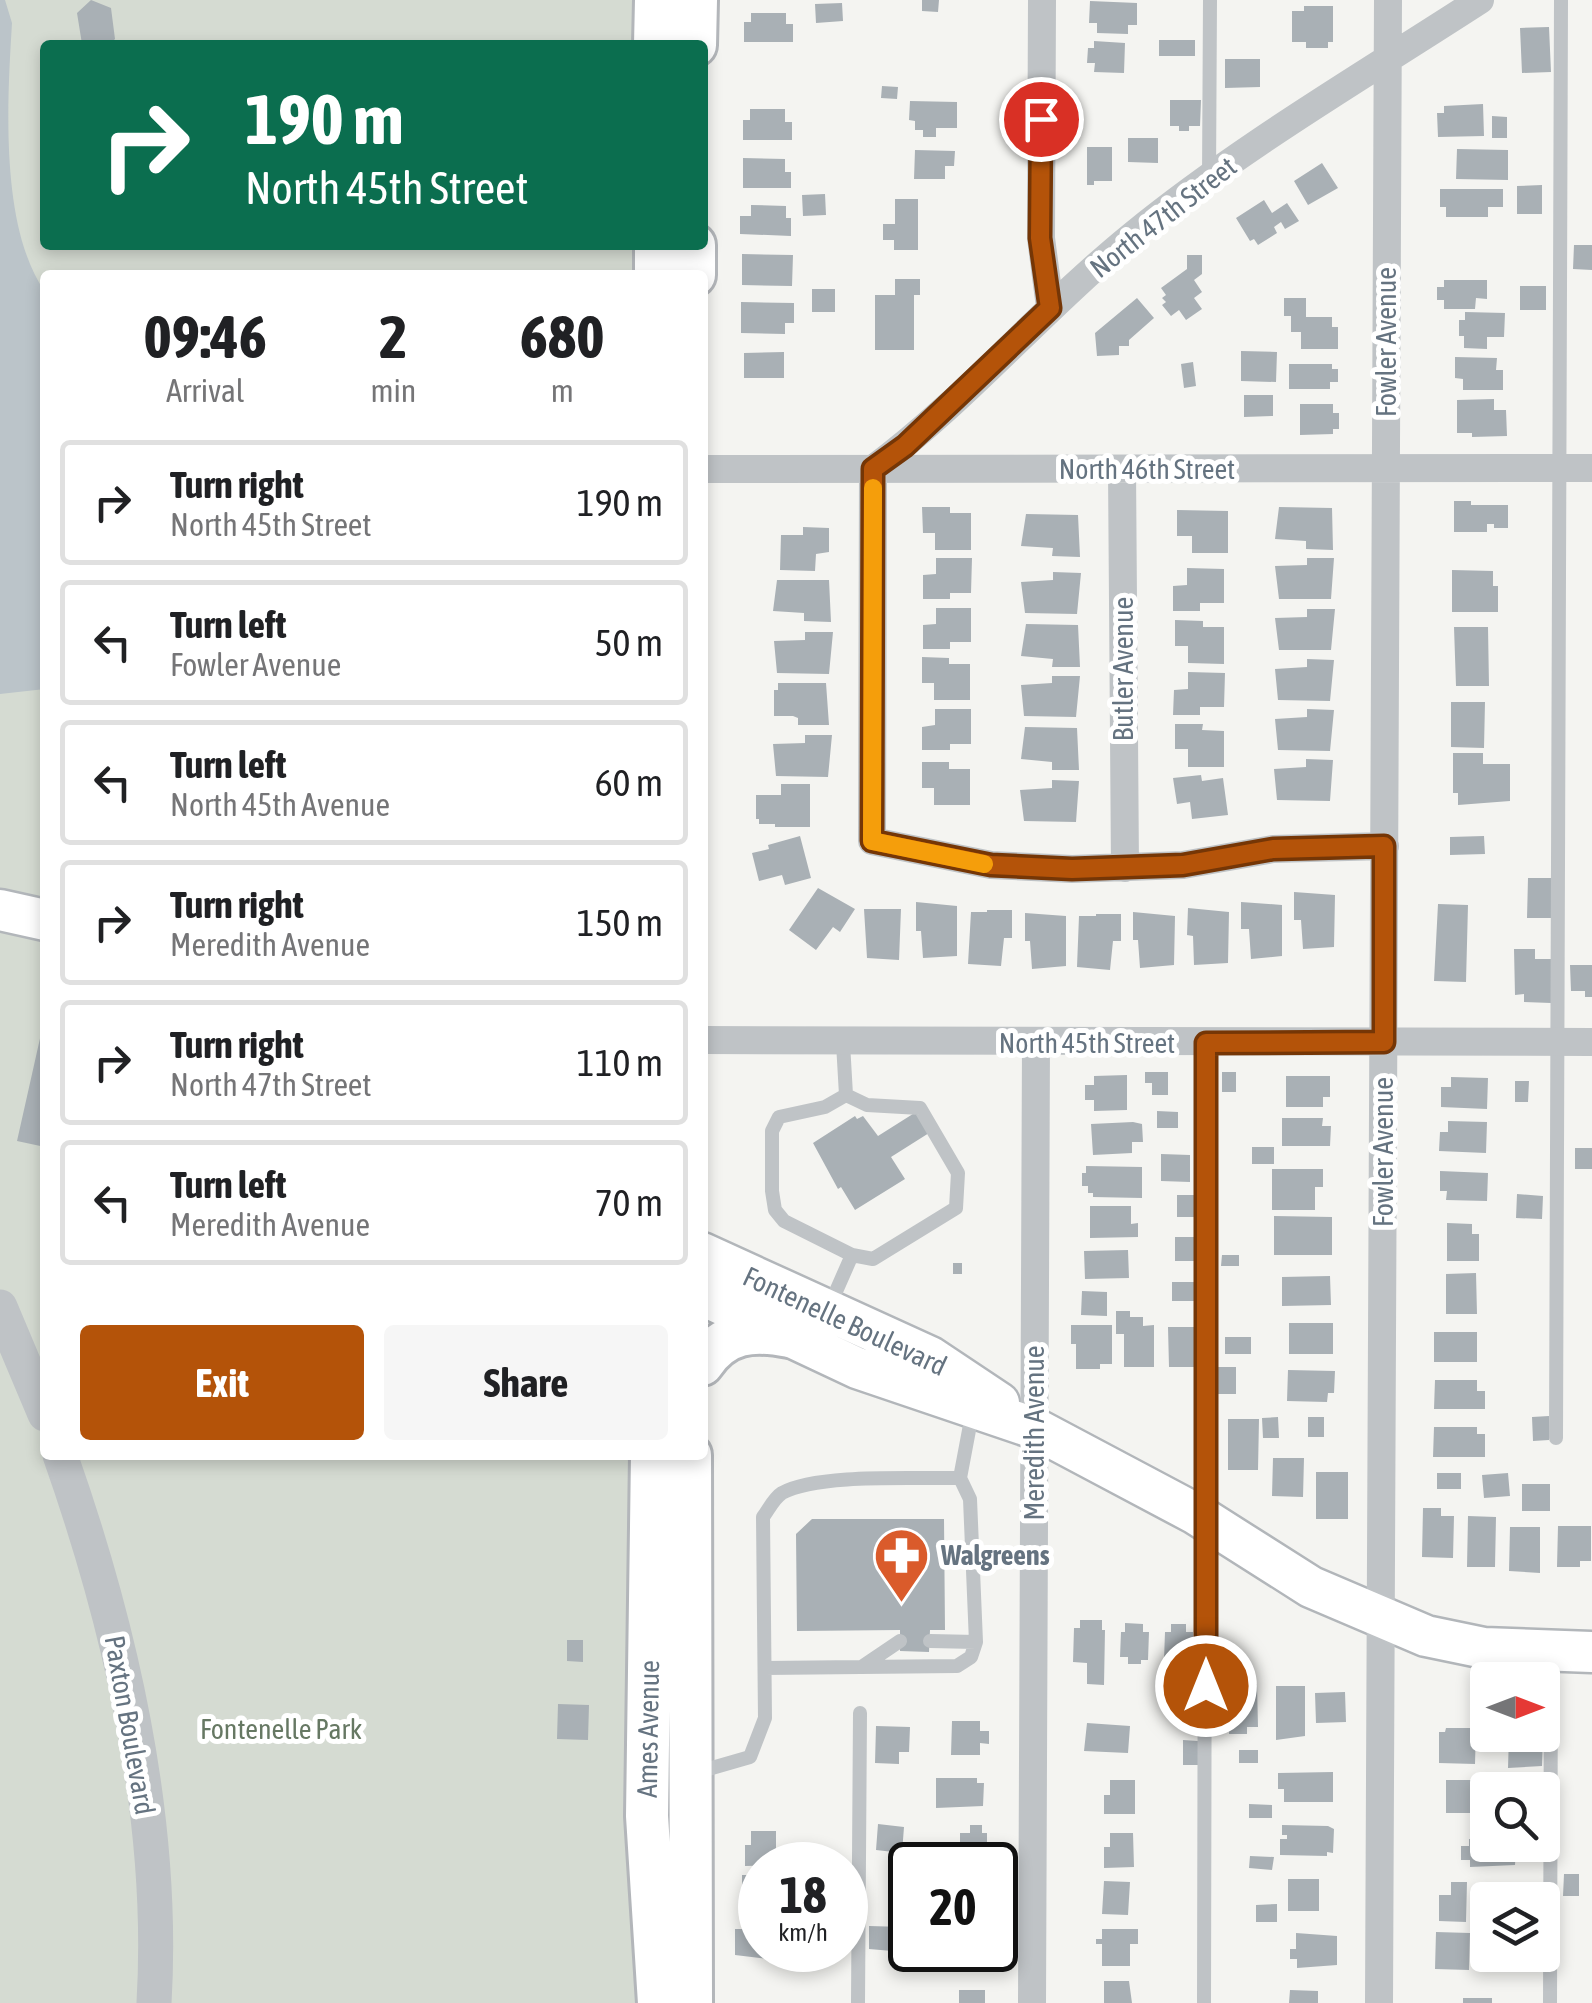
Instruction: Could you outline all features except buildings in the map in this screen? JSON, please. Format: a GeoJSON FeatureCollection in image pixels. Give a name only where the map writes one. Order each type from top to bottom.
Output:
{"type":"FeatureCollection","features":[{"type":"Feature","properties":{"kind":"main road"},"geometry":{"type":"LineString","coordinates":[[656,0],[656,40]]}},
{"type":"Feature","properties":{"kind":"main road"},"geometry":{"type":"LineString","coordinates":[[695,40],[696,0]]}},
{"type":"Feature","properties":{"kind":"main road"},"geometry":{"type":"LineString","coordinates":[[0,910],[40,919]]}},
{"type":"Feature","properties":{"kind":"main road","name":"Fontenelle Boulevard"},"geometry":{"type":"LineString","coordinates":[[708,1256],[930,1357],[1034,1428],[1207,1521],[1311,1586],[1426,1636],[1484,1648],[1592,1652]]}},
{"type":"Feature","properties":{"kind":"main road","name":"Fontenelle Boulevard"},"geometry":{"type":"LineString","coordinates":[[708,1299],[858,1368],[1034,1428]]}},
{"type":"Feature","properties":{"kind":"main road"},"geometry":{"type":"LineString","coordinates":[[708,1357],[721,1342],[734,1336],[766,1332],[789,1336]]}},
{"type":"Feature","properties":{"kind":"main road","name":"Ames Avenue"},"geometry":{"type":"LineString","coordinates":[[652,1460],[668,1774],[691,2003]]}},
{"type":"Feature","properties":{"kind":"main road","name":"Ames Avenue"},"geometry":{"type":"LineString","coordinates":[[659,2003],[650,1894],[668,1774],[690,1460]]}},
{"type":"Feature","properties":{"kind":"street"},"geometry":{"type":"LineString","coordinates":[[1042,0],[1040,238],[1050,308]]}},
{"type":"Feature","properties":{"kind":"street","name":"Fowler Avenue"},"geometry":{"type":"LineString","coordinates":[[1379,2003],[1388,0]]}},
{"type":"Feature","properties":{"kind":"street","name":"North 47th Street"},"geometry":{"type":"LineString","coordinates":[[873,469],[905,446],[1133,235],[1209,178],[1480,0]]}},
{"type":"Feature","properties":{"kind":"street","name":"North 46th Street"},"geometry":{"type":"LineString","coordinates":[[708,469],[1592,468]]}},
{"type":"Feature","properties":{"kind":"street"},"geometry":{"type":"LineString","coordinates":[[873,469],[872,841],[991,865],[1125,868],[1183,865],[1273,849],[1384,846]]}},
{"type":"Feature","properties":{"kind":"street","name":"Butler Avenue"},"geometry":{"type":"LineString","coordinates":[[1122,469],[1125,868]]}},
{"type":"Feature","properties":{"kind":"street","name":"North 45th Street"},"geometry":{"type":"LineString","coordinates":[[708,1040],[1592,1042]]}},
{"type":"Feature","properties":{"kind":"street","name":"Meredith Avenue"},"geometry":{"type":"LineString","coordinates":[[1032,2003],[1036,1043]]}},
{"type":"Feature","properties":{"kind":"street"},"geometry":{"type":"LineString","coordinates":[[0,1307],[40,1402]]}},
{"type":"Feature","properties":{"kind":"street","name":"Paxton Boulevard"},"geometry":{"type":"LineString","coordinates":[[62,1460],[105,1593],[137,1750],[154,1884],[154,2003]]}},
{"type":"Feature","properties":{"kind":"lane"},"geometry":{"type":"LineString","coordinates":[[1209,178],[1210,0]]}},
{"type":"Feature","properties":{"kind":"lane"},"geometry":{"type":"LineString","coordinates":[[1556,1438],[1561,0]]}},
{"type":"Feature","properties":{"kind":"lane"},"geometry":{"type":"LineString","coordinates":[[843,1043],[846,1095]]}},
{"type":"Feature","properties":{"kind":"lane"},"geometry":{"type":"LineString","coordinates":[[1204,2003],[1206,1043]]}},
{"type":"Feature","properties":{"kind":"lane"},"geometry":{"type":"LineString","coordinates":[[846,1095],[868,1105],[920,1108],[958,1172],[956,1208],[873,1258],[852,1256],[784,1221],[775,1210],[772,1131],[779,1117],[825,1107],[846,1095]]}},
{"type":"Feature","properties":{"kind":"lane"},"geometry":{"type":"LineString","coordinates":[[828,1309],[852,1256]]}},
{"type":"Feature","properties":{"kind":"lane"},"geometry":{"type":"LineString","coordinates":[[764,1668],[956,1666],[972,1657],[976,1642],[970,1499],[960,1478],[974,1408]]}},
{"type":"Feature","properties":{"kind":"lane"},"geometry":{"type":"LineString","coordinates":[[668,1774],[750,1757],[765,1718],[763,1517],[778,1494],[801,1485],[960,1478]]}},
{"type":"Feature","properties":{"kind":"lane"},"geometry":{"type":"LineString","coordinates":[[862,1667],[900,1641]]}},
{"type":"Feature","properties":{"kind":"lane"},"geometry":{"type":"LineString","coordinates":[[930,1641],[976,1642]]}},
{"type":"Feature","properties":{"kind":"lane"},"geometry":{"type":"LineString","coordinates":[[1550,2003],[1551,1652]]}},
{"type":"Feature","properties":{"kind":"lane"},"geometry":{"type":"LineString","coordinates":[[858,2003],[860,1713]]}},
{"type":"Feature","properties":{"kind":"green space","name":"Fontenelle Park"},"geometry":{"type":"Polygon","coordinates":[[[0,0],[637,0],[637,40],[40,40],[40,250],[644,250],[647,270],[40,270],[40,1460],[632,1460],[641,2003],[0,2003],[0,0]]]}},
{"type":"Feature","properties":{"kind":"shaded area"},"geometry":{"type":"Polygon","coordinates":[[[0,0],[5,0],[12,23],[8,127],[13,200],[30,265],[40,283],[40,690],[0,694],[0,0]]]}},
{"type":"Feature","properties":{"kind":"slow traffic"},"geometry":{"type":"LineString","coordinates":[[873,488],[872,841],[984,864]]}},
{"type":"Feature","properties":{"kind":"place","name":"Walgreens"},"geometry":{"type":"Point","coordinates":[902,1604]}},
{"type":"Feature","properties":{"kind":"route"},"geometry":{"type":"LineString","coordinates":[[1041,119],[1040,238],[1050,308],[905,446],[873,469],[872,841],[991,865],[1072,869],[1183,865],[1273,849],[1384,846],[1384,1042],[1206,1043],[1206,1686]]}}]}
